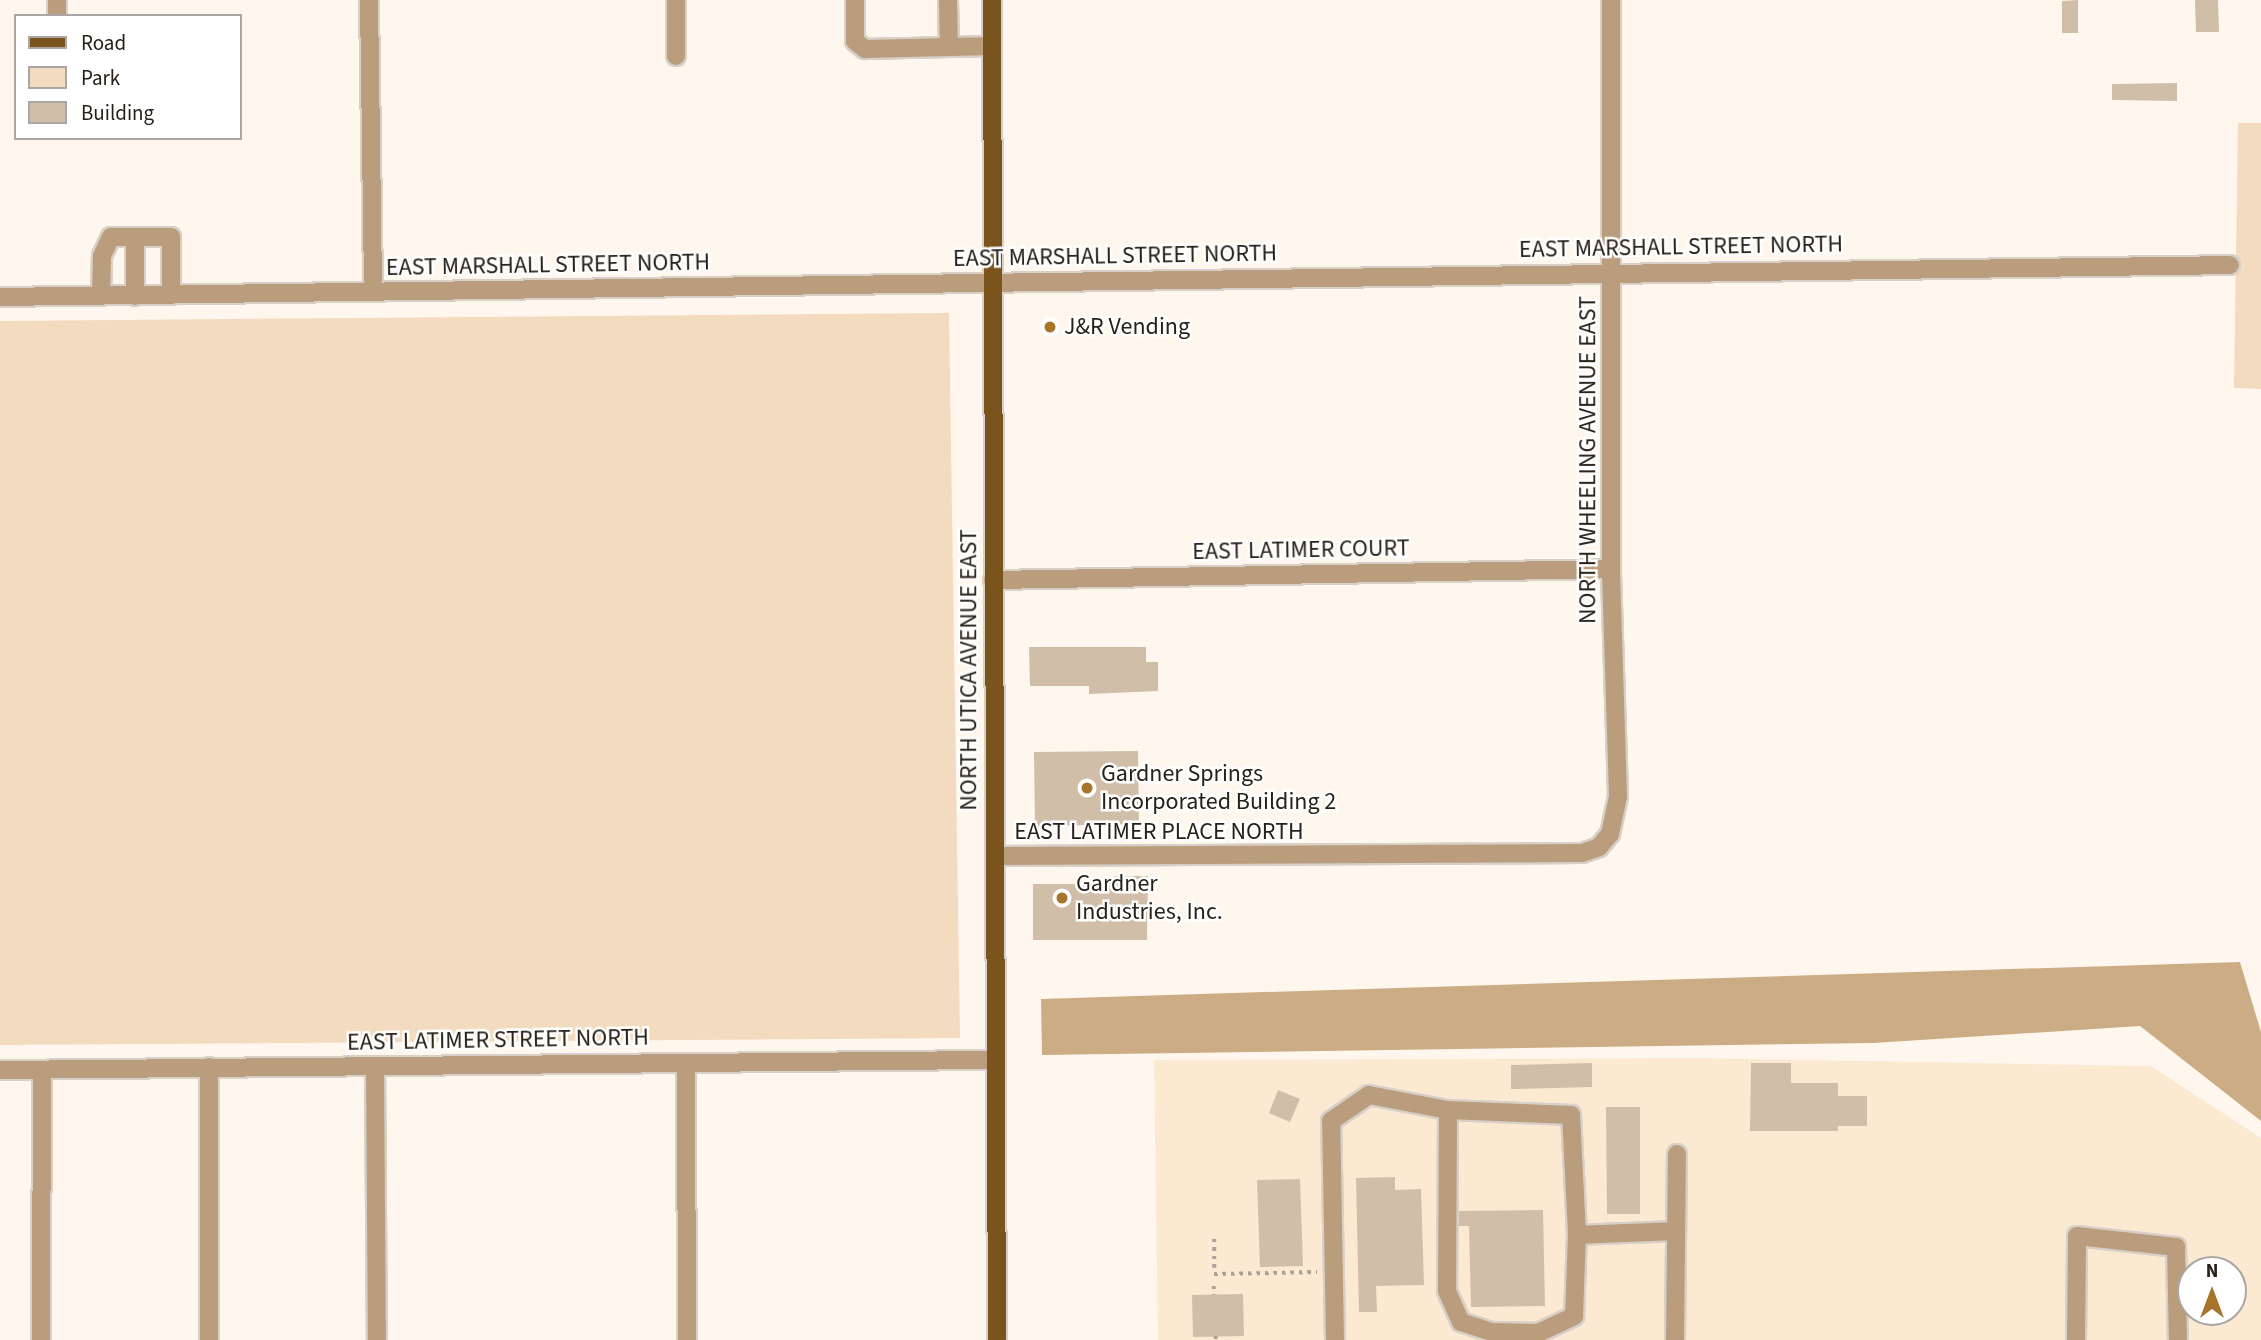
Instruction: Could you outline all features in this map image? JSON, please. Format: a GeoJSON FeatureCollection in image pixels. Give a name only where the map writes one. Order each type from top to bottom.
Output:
{"type":"FeatureCollection","features":[{"type":"Feature","properties":{"kind":"main road","name":"NORTH UTICA AVENUE EAST"},"geometry":{"type":"LineString","coordinates":[[992,0],[997,1340]]}},
{"type":"Feature","properties":{"kind":"street"},"geometry":{"type":"LineString","coordinates":[[369,0],[373,291]]}},
{"type":"Feature","properties":{"kind":"street"},"geometry":{"type":"LineString","coordinates":[[676,0],[676,56]]}},
{"type":"Feature","properties":{"kind":"street"},"geometry":{"type":"LineString","coordinates":[[855,0],[855,41],[865,49],[992,46]]}},
{"type":"Feature","properties":{"kind":"street"},"geometry":{"type":"LineString","coordinates":[[948,0],[949,47]]}},
{"type":"Feature","properties":{"kind":"street","name":"NORTH WHEELING AVENUE EAST"},"geometry":{"type":"LineString","coordinates":[[1610,834],[1618,796],[1611,569],[1611,0]]}},
{"type":"Feature","properties":{"kind":"street"},"geometry":{"type":"LineString","coordinates":[[101,296],[106,242],[111,237],[171,237],[171,295]]}},
{"type":"Feature","properties":{"kind":"street"},"geometry":{"type":"LineString","coordinates":[[135,237],[135,296]]}},
{"type":"Feature","properties":{"kind":"street","name":"EAST MARSHALL STREET NORTH"},"geometry":{"type":"LineString","coordinates":[[0,297],[2230,265]]}},
{"type":"Feature","properties":{"kind":"street","name":"EAST LATIMER COURT"},"geometry":{"type":"LineString","coordinates":[[993,580],[1611,569]]}},
{"type":"Feature","properties":{"kind":"street","name":"EAST LATIMER PLACE NORTH"},"geometry":{"type":"LineString","coordinates":[[995,856],[1582,853],[1599,847],[1610,834]]}},
{"type":"Feature","properties":{"kind":"street","name":"EAST LATIMER STREET NORTH"},"geometry":{"type":"LineString","coordinates":[[0,1070],[996,1060]]}},
{"type":"Feature","properties":{"kind":"street"},"geometry":{"type":"LineString","coordinates":[[686,1063],[687,1340]]}},
{"type":"Feature","properties":{"kind":"street"},"geometry":{"type":"LineString","coordinates":[[375,1066],[377,1340]]}},
{"type":"Feature","properties":{"kind":"street"},"geometry":{"type":"LineString","coordinates":[[209,1067],[209,1340]]}},
{"type":"Feature","properties":{"kind":"street"},"geometry":{"type":"LineString","coordinates":[[41,1340],[42,1070]]}},
{"type":"Feature","properties":{"kind":"street"},"geometry":{"type":"LineString","coordinates":[[1335,1340],[1331,1121],[1369,1095],[1448,1110],[1571,1115],[1577,1235],[1574,1316],[1538,1333],[1492,1332],[1461,1322],[1447,1291],[1448,1110]]}},
{"type":"Feature","properties":{"kind":"street"},"geometry":{"type":"LineString","coordinates":[[1675,1340],[1676,1154]]}},
{"type":"Feature","properties":{"kind":"street"},"geometry":{"type":"LineString","coordinates":[[1577,1235],[1676,1231]]}},
{"type":"Feature","properties":{"kind":"street"},"geometry":{"type":"LineString","coordinates":[[2076,1340],[2077,1236],[2176,1247],[2178,1340]]}},
{"type":"Feature","properties":{"kind":"path"},"geometry":{"type":"LineString","coordinates":[[1214,1238],[1214,1269]]}},
{"type":"Feature","properties":{"kind":"path"},"geometry":{"type":"LineString","coordinates":[[1214,1274],[1333,1272]]}},
{"type":"Feature","properties":{"kind":"path"},"geometry":{"type":"LineString","coordinates":[[1214,1286],[1214,1295]]}},
{"type":"Feature","properties":{"kind":"shaded area"},"geometry":{"type":"Polygon","coordinates":[[[2240,962],[2261,1032],[2261,1121],[2140,1026],[1873,1043],[1042,1055],[1041,999],[2240,962]]]}},
{"type":"Feature","properties":{"kind":"shaded area"},"geometry":{"type":"Polygon","coordinates":[[[1698,1058],[2151,1066],[2261,1138],[2261,1340],[1158,1340],[1154,1060],[1698,1058]]]}},
{"type":"Feature","properties":{"kind":"green space"},"geometry":{"type":"Polygon","coordinates":[[[2238,123],[2261,123],[2261,389],[2234,388],[2238,123]]]}},
{"type":"Feature","properties":{"kind":"green space"},"geometry":{"type":"Polygon","coordinates":[[[949,313],[960,1038],[0,1045],[0,321],[949,313]]]}},
{"type":"Feature","properties":{"kind":"building"},"geometry":{"type":"Polygon","coordinates":[[[2078,0],[2078,33],[2062,33],[2062,1],[2078,0]]]}},
{"type":"Feature","properties":{"kind":"building"},"geometry":{"type":"Polygon","coordinates":[[[2195,0],[2218,0],[2219,32],[2196,32],[2195,0]]]}},
{"type":"Feature","properties":{"kind":"building"},"geometry":{"type":"Polygon","coordinates":[[[2177,83],[2177,101],[2112,100],[2112,84],[2177,83]]]}},
{"type":"Feature","properties":{"kind":"building"},"geometry":{"type":"Polygon","coordinates":[[[1029,647],[1146,647],[1146,662],[1158,662],[1158,691],[1089,694],[1089,686],[1030,686],[1029,647]]]}},
{"type":"Feature","properties":{"kind":"building","name":"Gardner Springs Incorporated Building 2"},"geometry":{"type":"Polygon","coordinates":[[[1138,751],[1139,824],[1035,826],[1034,752],[1138,751]]]}},
{"type":"Feature","properties":{"kind":"building","name":"Gardner Industries, Inc."},"geometry":{"type":"Polygon","coordinates":[[[1113,876],[1148,876],[1147,940],[1033,940],[1033,884],[1113,884],[1113,876]]]}},
{"type":"Feature","properties":{"kind":"building"},"geometry":{"type":"Polygon","coordinates":[[[1592,1063],[1592,1087],[1511,1089],[1511,1065],[1592,1063]]]}},
{"type":"Feature","properties":{"kind":"building"},"geometry":{"type":"Polygon","coordinates":[[[1751,1063],[1791,1063],[1791,1083],[1838,1083],[1838,1096],[1867,1096],[1867,1126],[1838,1126],[1838,1131],[1750,1131],[1751,1063]]]}},
{"type":"Feature","properties":{"kind":"building"},"geometry":{"type":"Polygon","coordinates":[[[1278,1090],[1300,1099],[1290,1122],[1269,1113],[1278,1090]]]}},
{"type":"Feature","properties":{"kind":"building"},"geometry":{"type":"Polygon","coordinates":[[[1606,1107],[1640,1107],[1640,1214],[1607,1214],[1606,1107]]]}},
{"type":"Feature","properties":{"kind":"building"},"geometry":{"type":"Polygon","coordinates":[[[1395,1177],[1395,1190],[1421,1189],[1424,1285],[1376,1286],[1377,1312],[1359,1312],[1356,1178],[1395,1177]]]}},
{"type":"Feature","properties":{"kind":"building"},"geometry":{"type":"Polygon","coordinates":[[[1300,1179],[1303,1266],[1260,1267],[1257,1180],[1300,1179]]]}},
{"type":"Feature","properties":{"kind":"building"},"geometry":{"type":"Polygon","coordinates":[[[1543,1210],[1545,1306],[1471,1307],[1469,1226],[1459,1226],[1459,1211],[1543,1210]]]}},
{"type":"Feature","properties":{"kind":"building"},"geometry":{"type":"Polygon","coordinates":[[[1243,1294],[1244,1336],[1193,1337],[1192,1295],[1243,1294]]]}},
{"type":"Feature","properties":{"kind":"place","name":"J&R Vending"},"geometry":{"type":"Point","coordinates":[1050,327]}},
{"type":"Feature","properties":{"kind":"place","name":"Gardner Springs Incorporated Building 2"},"geometry":{"type":"Point","coordinates":[1087,788]}},
{"type":"Feature","properties":{"kind":"place","name":"Gardner Industries, Inc."},"geometry":{"type":"Point","coordinates":[1062,898]}}]}
